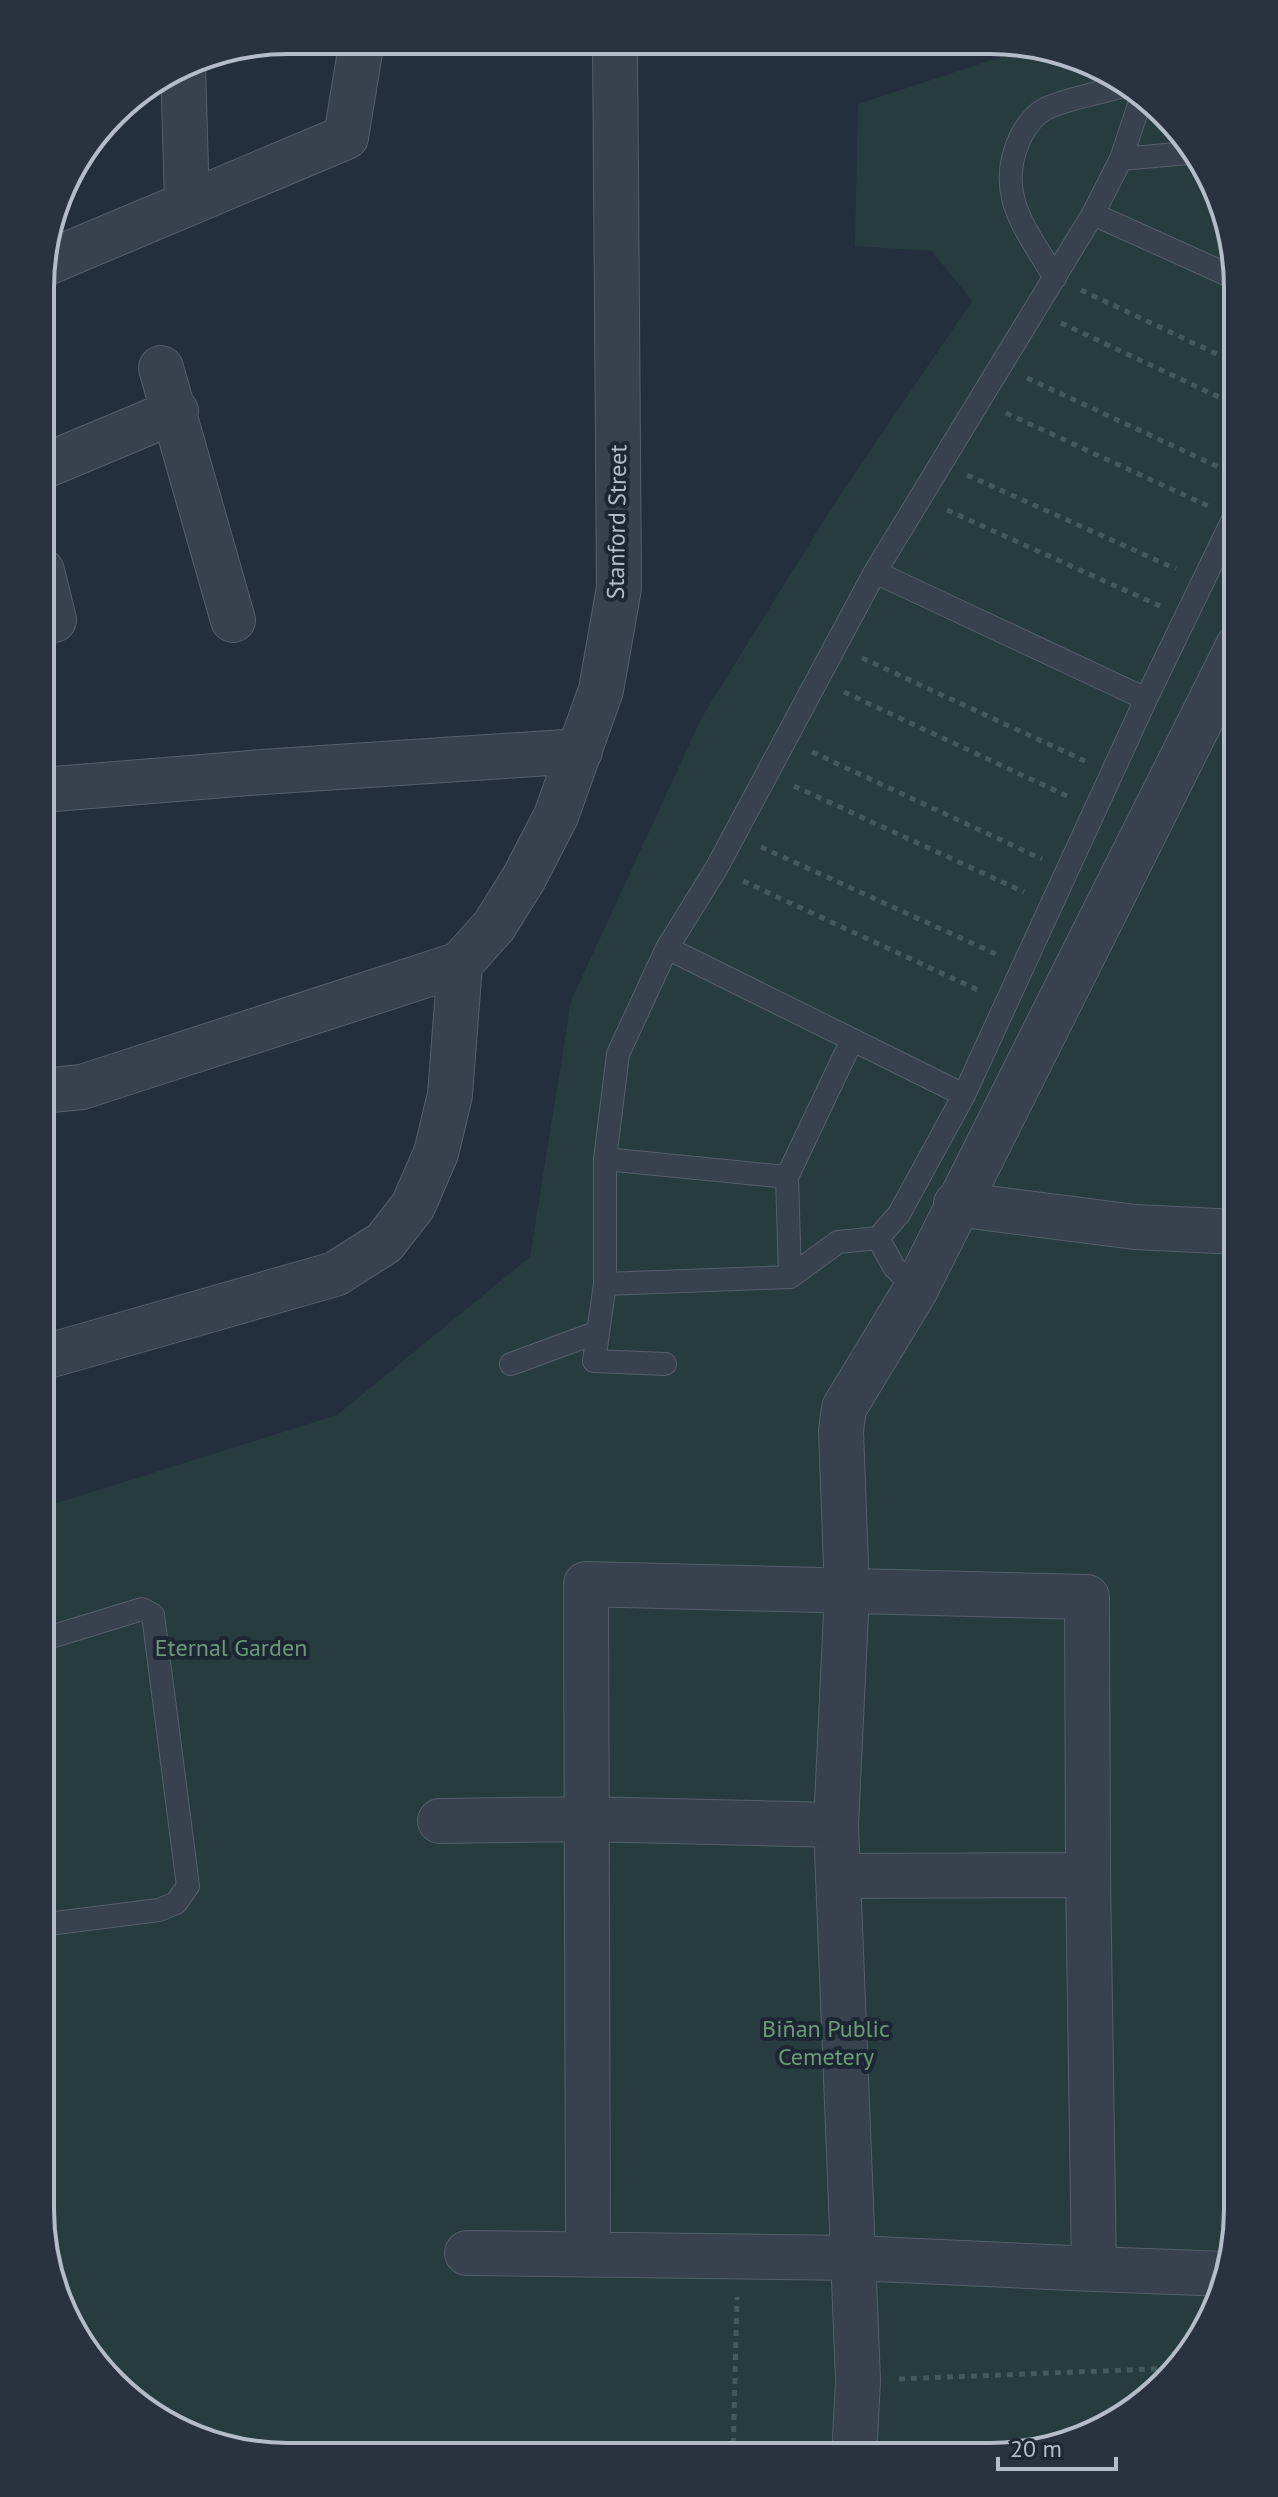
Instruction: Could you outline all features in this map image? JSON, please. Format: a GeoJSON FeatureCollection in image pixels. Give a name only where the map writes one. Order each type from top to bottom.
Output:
{"type":"FeatureCollection","features":[{"type":"Feature","properties":{"kind":"street"},"geometry":{"type":"LineString","coordinates":[[56,259],[346,137],[360,54]]}},
{"type":"Feature","properties":{"kind":"street","name":"Stanford Street"},"geometry":{"type":"LineString","coordinates":[[460,964],[494,926],[524,878],[556,816],[601,690],[619,588],[615,54]]}},
{"type":"Feature","properties":{"kind":"street"},"geometry":{"type":"LineString","coordinates":[[183,79],[187,204]]}},
{"type":"Feature","properties":{"kind":"street"},"geometry":{"type":"LineString","coordinates":[[161,368],[176,411],[233,620]]}},
{"type":"Feature","properties":{"kind":"street"},"geometry":{"type":"LineString","coordinates":[[54,462],[176,411]]}},
{"type":"Feature","properties":{"kind":"street"},"geometry":{"type":"LineString","coordinates":[[855,2443],[858,2381],[836,1825],[847,1592],[841,1431],[844,1408],[916,1289],[1224,674]]}},
{"type":"Feature","properties":{"kind":"street"},"geometry":{"type":"LineString","coordinates":[[54,789],[580,751]]}},
{"type":"Feature","properties":{"kind":"street"},"geometry":{"type":"LineString","coordinates":[[54,1090],[82,1087],[460,964],[450,1095],[436,1153],[413,1206],[384,1243],[335,1274],[54,1354]]}},
{"type":"Feature","properties":{"kind":"street"},"geometry":{"type":"LineString","coordinates":[[956,1204],[1135,1227],[1224,1231]]}},
{"type":"Feature","properties":{"kind":"street"},"geometry":{"type":"LineString","coordinates":[[588,2253],[586,1584],[1087,1597],[1094,2269]]}},
{"type":"Feature","properties":{"kind":"street"},"geometry":{"type":"LineString","coordinates":[[440,1821],[585,1819],[836,1825]]}},
{"type":"Feature","properties":{"kind":"street"},"geometry":{"type":"LineString","coordinates":[[838,1876],[1088,1875]]}},
{"type":"Feature","properties":{"kind":"street"},"geometry":{"type":"LineString","coordinates":[[467,2253],[854,2258],[1215,2274]]}},
{"type":"Feature","properties":{"kind":"lane"},"geometry":{"type":"LineString","coordinates":[[1055,278],[1013,206],[1009,179],[1017,146],[1028,123],[1044,110],[1113,89]]}},
{"type":"Feature","properties":{"kind":"lane"},"geometry":{"type":"LineString","coordinates":[[665,1364],[594,1361],[605,1284],[605,1159],[618,1054],[667,948],[716,869],[875,572],[1093,214],[1121,159],[1138,107]]}},
{"type":"Feature","properties":{"kind":"lane"},"geometry":{"type":"LineString","coordinates":[[1121,159],[1182,154]]}},
{"type":"Feature","properties":{"kind":"lane"},"geometry":{"type":"LineString","coordinates":[[1093,214],[1223,273]]}},
{"type":"Feature","properties":{"kind":"lane"},"geometry":{"type":"LineString","coordinates":[[605,1284],[790,1277],[838,1242],[878,1238],[899,1214],[964,1095],[1146,699],[1224,539]]}},
{"type":"Feature","properties":{"kind":"lane"},"geometry":{"type":"LineString","coordinates":[[875,572],[1146,699]]}},
{"type":"Feature","properties":{"kind":"lane"},"geometry":{"type":"LineString","coordinates":[[667,948],[964,1095]]}},
{"type":"Feature","properties":{"kind":"lane"},"geometry":{"type":"LineString","coordinates":[[790,1277],[787,1177],[852,1040]]}},
{"type":"Feature","properties":{"kind":"lane"},"geometry":{"type":"LineString","coordinates":[[605,1159],[787,1177]]}},
{"type":"Feature","properties":{"kind":"lane"},"geometry":{"type":"LineString","coordinates":[[878,1238],[894,1267],[916,1289]]}},
{"type":"Feature","properties":{"kind":"lane"},"geometry":{"type":"LineString","coordinates":[[511,1364],[598,1332]]}},
{"type":"Feature","properties":{"kind":"lane"},"geometry":{"type":"LineString","coordinates":[[54,1636],[142,1609],[153,1615],[188,1886],[176,1903],[159,1910],[54,1923]]}},
{"type":"Feature","properties":{"kind":"path"},"geometry":{"type":"LineString","coordinates":[[1055,278],[1224,357]]}},
{"type":"Feature","properties":{"kind":"path"},"geometry":{"type":"LineString","coordinates":[[1034,311],[1224,399]]}},
{"type":"Feature","properties":{"kind":"path"},"geometry":{"type":"LineString","coordinates":[[1001,366],[1224,469]]}},
{"type":"Feature","properties":{"kind":"path"},"geometry":{"type":"LineString","coordinates":[[979,401],[1224,509]]}},
{"type":"Feature","properties":{"kind":"path"},"geometry":{"type":"LineString","coordinates":[[942,464],[1203,581]]}},
{"type":"Feature","properties":{"kind":"path"},"geometry":{"type":"LineString","coordinates":[[920,498],[1185,617]]}},
{"type":"Feature","properties":{"kind":"path"},"geometry":{"type":"LineString","coordinates":[[836,646],[1112,773]]}},
{"type":"Feature","properties":{"kind":"path"},"geometry":{"type":"LineString","coordinates":[[817,680],[1095,809]]}},
{"type":"Feature","properties":{"kind":"path"},"geometry":{"type":"LineString","coordinates":[[785,739],[1067,871]]}},
{"type":"Feature","properties":{"kind":"path"},"geometry":{"type":"LineString","coordinates":[[767,773],[1051,905]]}},
{"type":"Feature","properties":{"kind":"path"},"geometry":{"type":"LineString","coordinates":[[734,835],[1023,967]]}},
{"type":"Feature","properties":{"kind":"path"},"geometry":{"type":"LineString","coordinates":[[716,869],[1006,1003]]}},
{"type":"Feature","properties":{"kind":"path"},"geometry":{"type":"LineString","coordinates":[[733,2443],[737,2256]]}},
{"type":"Feature","properties":{"kind":"path"},"geometry":{"type":"LineString","coordinates":[[858,2381],[1160,2369]]}},
{"type":"Feature","properties":{"kind":"green space"},"geometry":{"type":"Polygon","coordinates":[[[1006,55],[1036,58],[1065,66],[1120,93],[1166,134],[1185,158],[1200,185],[1212,213],[1222,257],[1223,2224],[1220,2255],[1212,2284],[1185,2339],[1144,2385],[1120,2404],[1093,2419],[1036,2439],[990,2443],[288,2443],[227,2435],[171,2412],[123,2374],[85,2326],[66,2284],[58,2255],[54,2209],[54,1504],[337,1415],[530,1257],[571,1001],[702,717],[836,501],[972,301],[932,251],[855,246],[858,104],[1006,55]]]}},
{"type":"Feature","properties":{"kind":"park label","name":"Eternal Garden"},"geometry":{"type":"Point","coordinates":[231,1648]}},
{"type":"Feature","properties":{"kind":"park label","name":"Biñan Public Cemetery"},"geometry":{"type":"Point","coordinates":[826,2043]}}]}
